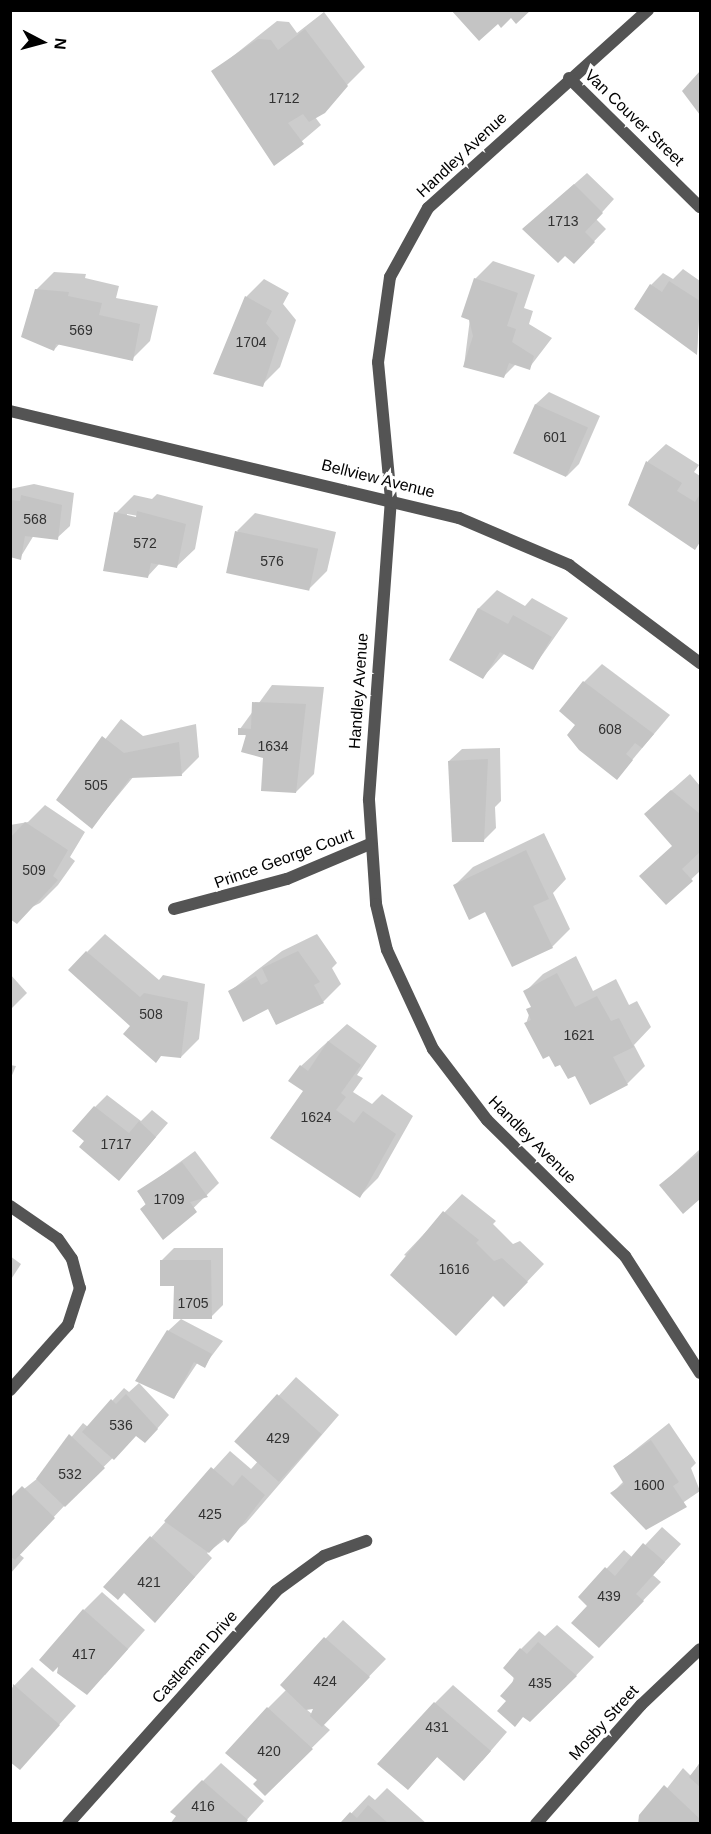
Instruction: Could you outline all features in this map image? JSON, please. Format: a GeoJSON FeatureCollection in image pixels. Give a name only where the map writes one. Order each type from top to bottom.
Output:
{"type":"FeatureCollection","features":[{"type":"Feature","properties":{"kind":"street","name":"Handley Avenue"},"geometry":{"type":"LineString","coordinates":[[648,10],[569,78],[428,208],[404,243],[380,322],[391,499],[370,779],[370,844],[387,950],[433,1049],[487,1120],[625,1256],[700,1373]]}},
{"type":"Feature","properties":{"kind":"street","name":"Van Couver Street"},"geometry":{"type":"LineString","coordinates":[[569,78],[700,207]]}},
{"type":"Feature","properties":{"kind":"street","name":"Bellview Avenue"},"geometry":{"type":"LineString","coordinates":[[10,411],[391,499],[459,518],[569,565],[700,663]]}},
{"type":"Feature","properties":{"kind":"street","name":"Prince George Court"},"geometry":{"type":"LineString","coordinates":[[174,909],[238,895],[370,844]]}},
{"type":"Feature","properties":{"kind":"street"},"geometry":{"type":"LineString","coordinates":[[10,1206],[57,1239],[72,1259],[80,1288],[68,1325],[10,1390]]}},
{"type":"Feature","properties":{"kind":"street","name":"Castleman Drive"},"geometry":{"type":"LineString","coordinates":[[68,1824],[276,1591],[324,1556],[366,1541]]}},
{"type":"Feature","properties":{"kind":"street","name":"Mosby Street"},"geometry":{"type":"LineString","coordinates":[[536,1824],[641,1705],[700,1649]]}},
{"type":"Feature","properties":{"kind":"building"},"geometry":{"type":"Polygon","coordinates":[[[451,10],[531,10],[516,24],[511,18],[501,28],[498,24],[479,41],[451,10]]]}},
{"type":"Feature","properties":{"kind":"building"},"geometry":{"type":"Polygon","coordinates":[[[305,29],[348,86],[325,113],[309,122],[303,114],[288,123],[304,144],[274,166],[211,71],[258,39],[271,40],[278,50],[305,29]]]}},
{"type":"Feature","properties":{"kind":"building"},"geometry":{"type":"Polygon","coordinates":[[[700,71],[700,115],[682,91],[700,71]]]}},
{"type":"Feature","properties":{"kind":"building"},"geometry":{"type":"Polygon","coordinates":[[[574,184],[603,213],[585,232],[595,242],[574,264],[565,256],[558,263],[522,229],[574,184]]]}},
{"type":"Feature","properties":{"kind":"building"},"geometry":{"type":"Polygon","coordinates":[[[474,278],[518,293],[507,326],[516,329],[512,342],[534,356],[530,370],[509,363],[504,378],[463,367],[473,336],[469,320],[461,317],[474,278]]]}},
{"type":"Feature","properties":{"kind":"building"},"geometry":{"type":"Polygon","coordinates":[[[669,281],[700,301],[697,355],[634,309],[650,284],[662,292],[669,281]]]}},
{"type":"Feature","properties":{"kind":"building"},"geometry":{"type":"Polygon","coordinates":[[[35,289],[69,292],[68,296],[102,303],[99,315],[140,324],[133,361],[56,344],[54,351],[21,337],[35,289]]]}},
{"type":"Feature","properties":{"kind":"building"},"geometry":{"type":"Polygon","coordinates":[[[245,296],[272,311],[266,323],[279,338],[263,387],[213,374],[245,296]]]}},
{"type":"Feature","properties":{"kind":"building"},"geometry":{"type":"Polygon","coordinates":[[[535,404],[588,428],[566,477],[513,453],[535,404]]]}},
{"type":"Feature","properties":{"kind":"building"},"geometry":{"type":"Polygon","coordinates":[[[646,461],[682,483],[677,491],[695,502],[700,494],[700,542],[695,550],[628,505],[646,461]]]}},
{"type":"Feature","properties":{"kind":"building"},"geometry":{"type":"Polygon","coordinates":[[[21,495],[62,505],[58,540],[25,536],[21,560],[10,557],[10,500],[20,501],[21,495]]]}},
{"type":"Feature","properties":{"kind":"building"},"geometry":{"type":"Polygon","coordinates":[[[137,511],[186,524],[177,568],[151,563],[148,578],[103,571],[114,512],[136,517],[137,511]]]}},
{"type":"Feature","properties":{"kind":"building"},"geometry":{"type":"Polygon","coordinates":[[[235,531],[318,549],[309,591],[226,573],[235,531]]]}},
{"type":"Feature","properties":{"kind":"building"},"geometry":{"type":"Polygon","coordinates":[[[478,608],[508,624],[513,615],[552,637],[533,670],[500,652],[483,679],[449,660],[478,608]]]}},
{"type":"Feature","properties":{"kind":"building"},"geometry":{"type":"Polygon","coordinates":[[[583,681],[654,734],[642,748],[635,743],[626,754],[633,760],[617,780],[579,750],[567,735],[575,725],[559,711],[583,681]]]}},
{"type":"Feature","properties":{"kind":"building"},"geometry":{"type":"Polygon","coordinates":[[[252,702],[306,704],[296,793],[261,791],[263,758],[241,752],[246,735],[238,735],[238,728],[251,729],[252,702]]]}},
{"type":"Feature","properties":{"kind":"building"},"geometry":{"type":"Polygon","coordinates":[[[102,736],[124,753],[179,742],[182,776],[130,778],[92,829],[56,800],[102,736]]]}},
{"type":"Feature","properties":{"kind":"building"},"geometry":{"type":"Polygon","coordinates":[[[488,759],[484,842],[452,842],[448,761],[488,759]]]}},
{"type":"Feature","properties":{"kind":"building"},"geometry":{"type":"Polygon","coordinates":[[[671,790],[700,814],[700,852],[682,869],[693,881],[666,905],[639,876],[672,846],[644,814],[671,790]]]}},
{"type":"Feature","properties":{"kind":"building"},"geometry":{"type":"Polygon","coordinates":[[[25,822],[68,850],[53,876],[58,880],[17,924],[10,919],[10,838],[25,822]]]}},
{"type":"Feature","properties":{"kind":"building"},"geometry":{"type":"Polygon","coordinates":[[[526,850],[549,899],[533,906],[553,948],[512,967],[485,912],[469,920],[453,885],[526,850]]]}},
{"type":"Feature","properties":{"kind":"building"},"geometry":{"type":"Polygon","coordinates":[[[86,951],[140,997],[144,993],[188,1002],[181,1058],[161,1056],[156,1063],[123,1034],[130,1026],[68,970],[86,951]]]}},
{"type":"Feature","properties":{"kind":"building"},"geometry":{"type":"Polygon","coordinates":[[[298,951],[320,982],[314,985],[324,1003],[276,1025],[268,1009],[243,1022],[228,991],[256,976],[261,985],[268,981],[262,968],[298,951]]]}},
{"type":"Feature","properties":{"kind":"building"},"geometry":{"type":"Polygon","coordinates":[[[557,973],[575,1007],[597,996],[611,1021],[619,1018],[634,1047],[613,1057],[628,1085],[590,1105],[575,1076],[568,1079],[560,1065],[555,1067],[549,1056],[543,1059],[524,1023],[531,1020],[526,1009],[531,1007],[523,991],[557,973]]]}},
{"type":"Feature","properties":{"kind":"building"},"geometry":{"type":"Polygon","coordinates":[[[328,1041],[361,1065],[341,1093],[346,1097],[336,1110],[354,1123],[363,1111],[396,1134],[360,1198],[270,1138],[303,1091],[288,1081],[300,1065],[308,1071],[328,1041]]]}},
{"type":"Feature","properties":{"kind":"building"},"geometry":{"type":"Polygon","coordinates":[[[94,1106],[129,1133],[139,1121],[156,1137],[119,1181],[79,1147],[84,1141],[72,1131],[94,1106]]]}},
{"type":"Feature","properties":{"kind":"building"},"geometry":{"type":"Polygon","coordinates":[[[700,1152],[700,1199],[683,1214],[659,1185],[700,1152]]]}},
{"type":"Feature","properties":{"kind":"building"},"geometry":{"type":"Polygon","coordinates":[[[182,1162],[208,1197],[190,1202],[197,1212],[163,1240],[140,1209],[146,1204],[137,1191],[182,1162]]]}},
{"type":"Feature","properties":{"kind":"building"},"geometry":{"type":"Polygon","coordinates":[[[443,1211],[479,1240],[476,1243],[494,1261],[502,1258],[528,1282],[504,1307],[493,1296],[456,1336],[390,1275],[443,1211]]]}},
{"type":"Feature","properties":{"kind":"building"},"geometry":{"type":"Polygon","coordinates":[[[160,1260],[211,1260],[212,1319],[173,1319],[174,1286],[160,1286],[160,1260]]]}},
{"type":"Feature","properties":{"kind":"building"},"geometry":{"type":"Polygon","coordinates":[[[167,1330],[212,1354],[205,1368],[194,1362],[174,1399],[135,1381],[167,1330]]]}},
{"type":"Feature","properties":{"kind":"building"},"geometry":{"type":"Polygon","coordinates":[[[126,1394],[158,1429],[145,1443],[136,1436],[114,1460],[82,1432],[111,1399],[116,1404],[126,1394]]]}},
{"type":"Feature","properties":{"kind":"building"},"geometry":{"type":"Polygon","coordinates":[[[277,1394],[322,1434],[279,1482],[234,1442],[277,1394]]]}},
{"type":"Feature","properties":{"kind":"building"},"geometry":{"type":"Polygon","coordinates":[[[69,1434],[105,1468],[65,1507],[36,1479],[69,1434]]]}},
{"type":"Feature","properties":{"kind":"building"},"geometry":{"type":"Polygon","coordinates":[[[651,1440],[679,1482],[673,1486],[687,1507],[646,1530],[610,1493],[624,1484],[613,1466],[651,1440]]]}},
{"type":"Feature","properties":{"kind":"building"},"geometry":{"type":"Polygon","coordinates":[[[211,1467],[233,1486],[242,1475],[265,1495],[228,1543],[223,1538],[209,1553],[164,1521],[211,1467]]]}},
{"type":"Feature","properties":{"kind":"building"},"geometry":{"type":"Polygon","coordinates":[[[22,1486],[55,1518],[15,1560],[10,1556],[10,1498],[22,1486]]]}},
{"type":"Feature","properties":{"kind":"building"},"geometry":{"type":"Polygon","coordinates":[[[150,1536],[195,1577],[155,1623],[124,1593],[118,1600],[103,1587],[150,1536]]]}},
{"type":"Feature","properties":{"kind":"building"},"geometry":{"type":"Polygon","coordinates":[[[643,1543],[665,1562],[636,1594],[644,1601],[599,1648],[571,1623],[587,1606],[578,1597],[605,1567],[615,1576],[643,1543]]]}},
{"type":"Feature","properties":{"kind":"building"},"geometry":{"type":"Polygon","coordinates":[[[83,1609],[128,1649],[87,1695],[57,1673],[58,1667],[53,1672],[39,1660],[83,1609]]]}},
{"type":"Feature","properties":{"kind":"building"},"geometry":{"type":"Polygon","coordinates":[[[324,1637],[370,1677],[322,1727],[310,1716],[313,1709],[306,1710],[280,1685],[324,1637]]]}},
{"type":"Feature","properties":{"kind":"building"},"geometry":{"type":"Polygon","coordinates":[[[538,1642],[577,1676],[530,1722],[523,1717],[515,1727],[497,1711],[506,1701],[500,1696],[515,1679],[503,1668],[520,1648],[527,1654],[538,1642]]]}},
{"type":"Feature","properties":{"kind":"building"},"geometry":{"type":"Polygon","coordinates":[[[13,1684],[60,1725],[20,1770],[10,1762],[13,1684]]]}},
{"type":"Feature","properties":{"kind":"building"},"geometry":{"type":"Polygon","coordinates":[[[434,1702],[491,1751],[464,1781],[437,1757],[408,1790],[377,1764],[434,1702]]]}},
{"type":"Feature","properties":{"kind":"building"},"geometry":{"type":"Polygon","coordinates":[[[267,1707],[313,1749],[265,1796],[253,1784],[257,1780],[225,1753],[267,1707]]]}},
{"type":"Feature","properties":{"kind":"building"},"geometry":{"type":"Polygon","coordinates":[[[700,1763],[700,1787],[689,1777],[700,1763]]]}},
{"type":"Feature","properties":{"kind":"building"},"geometry":{"type":"Polygon","coordinates":[[[202,1780],[248,1820],[245,1824],[170,1824],[176,1816],[170,1812],[202,1780]]]}},
{"type":"Feature","properties":{"kind":"building"},"geometry":{"type":"Polygon","coordinates":[[[664,1785],[700,1819],[700,1824],[638,1824],[639,1815],[664,1785]]]}},
{"type":"Feature","properties":{"kind":"building"},"geometry":{"type":"Polygon","coordinates":[[[368,1805],[389,1824],[341,1822],[350,1812],[357,1818],[368,1805]]]}}]}
